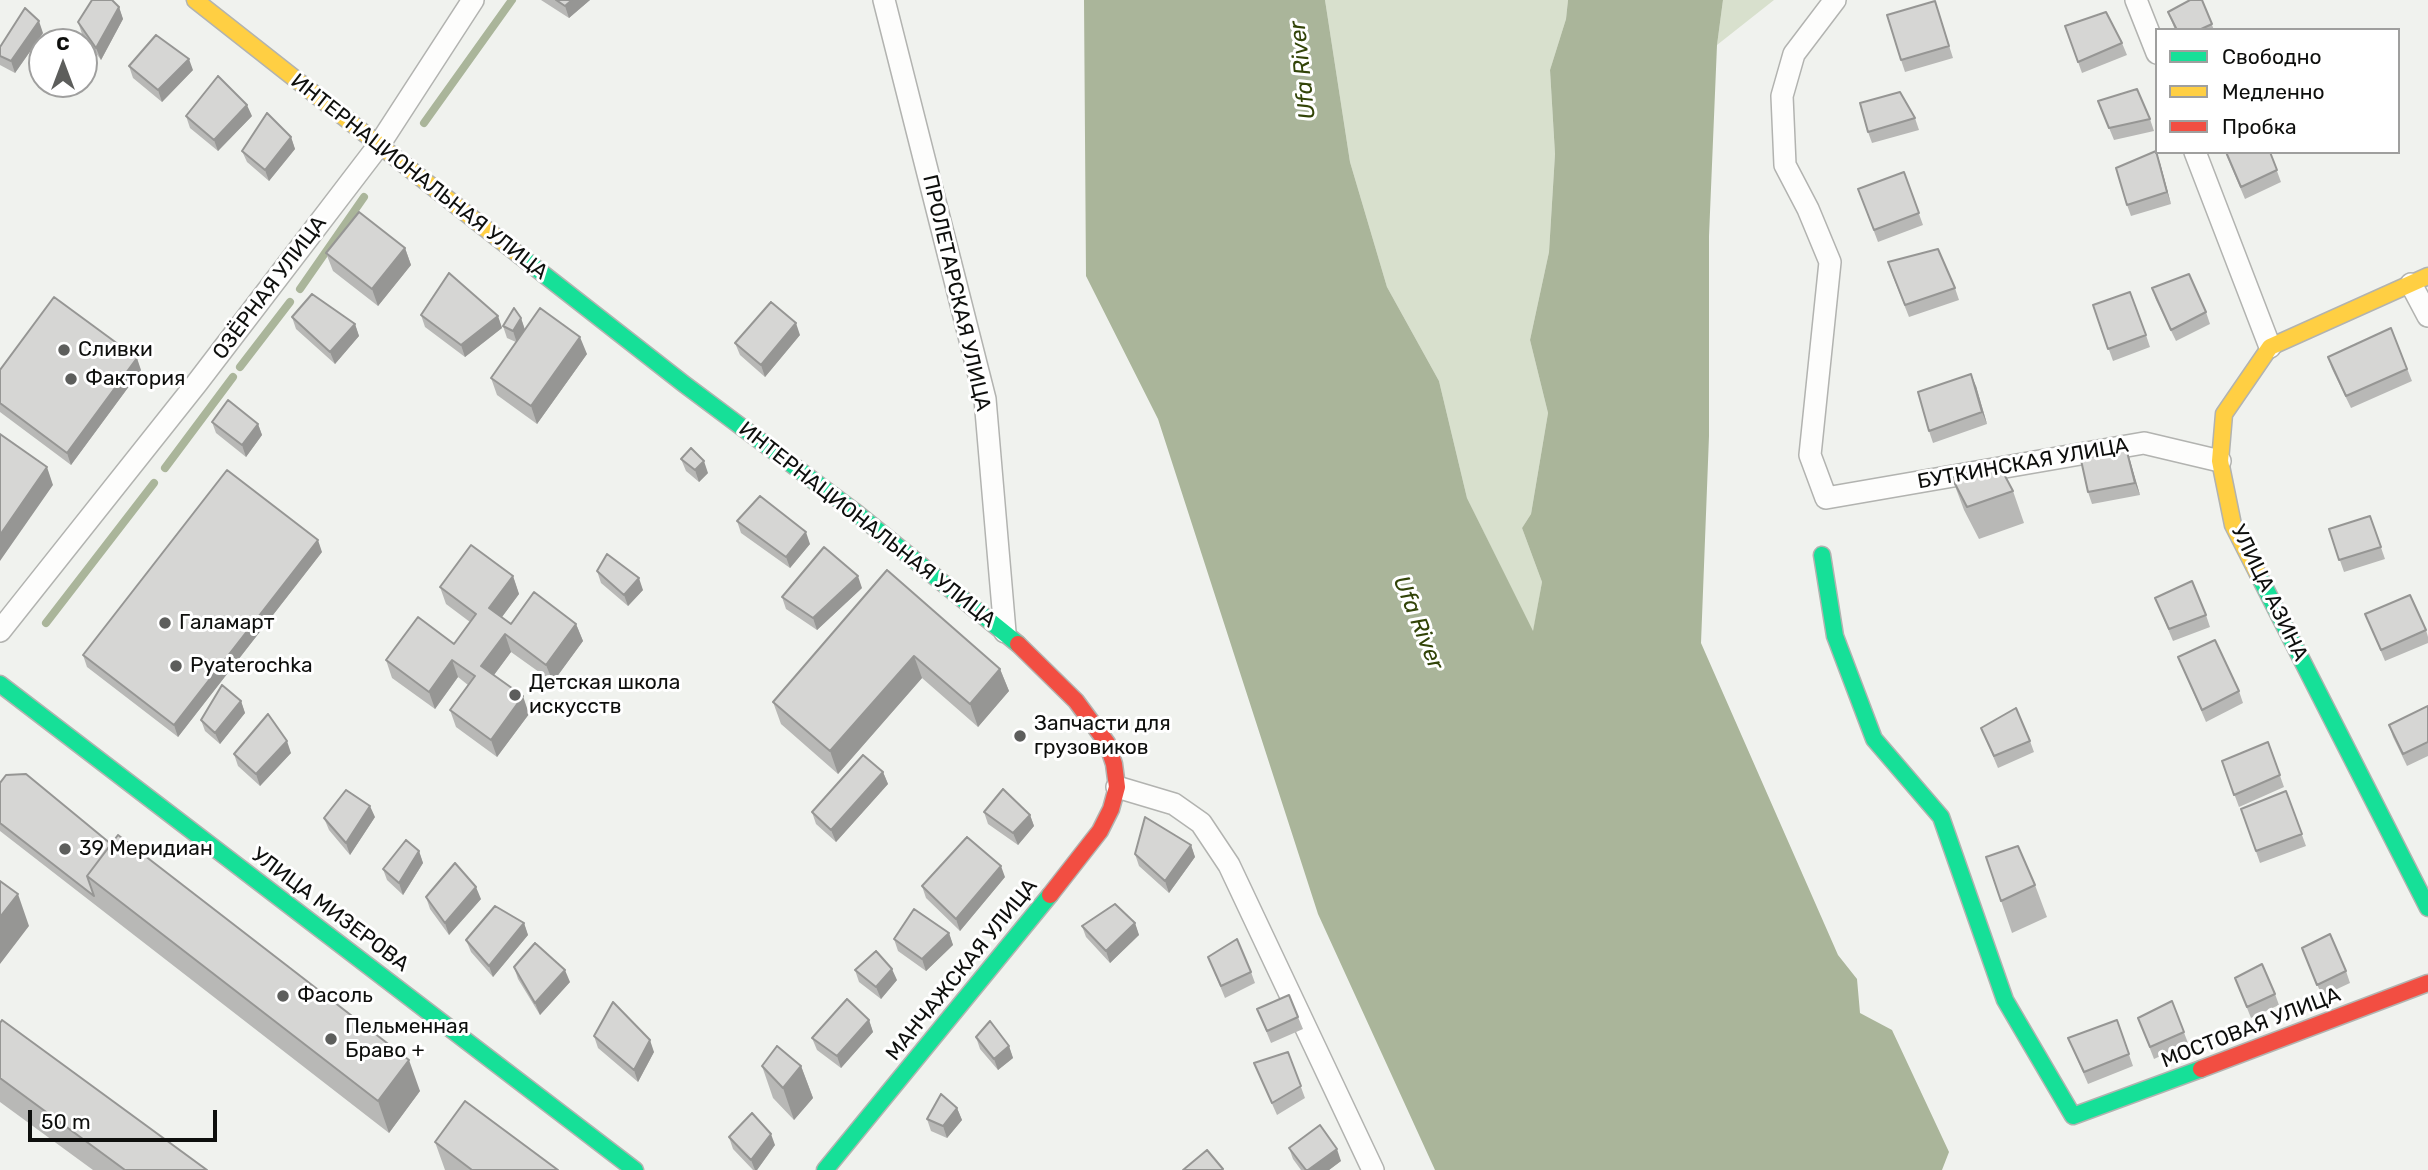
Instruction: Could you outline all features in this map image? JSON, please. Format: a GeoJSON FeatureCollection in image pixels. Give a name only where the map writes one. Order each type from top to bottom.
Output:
{"type":"FeatureCollection","features":[{"type":"Feature","properties":{"kind":"main road","name":"ИНТЕРНАЦИОНАЛЬНАЯ УЛИЦА"},"geometry":{"type":"LineString","coordinates":[[195,0],[684,384],[855,511],[1005,632],[1076,701],[1092,721],[1107,743],[1114,764],[1117,787]]}},
{"type":"Feature","properties":{"kind":"main road"},"geometry":{"type":"LineString","coordinates":[[2270,347],[2420,280]]}},
{"type":"Feature","properties":{"kind":"main road","name":"УЛИЦА АЗИНА"},"geometry":{"type":"LineString","coordinates":[[2270,347],[2224,414],[2220,461],[2232,525],[2428,908]]}},
{"type":"Feature","properties":{"kind":"main road","name":"МОСТОВАЯ УЛИЦА"},"geometry":{"type":"LineString","coordinates":[[1822,555],[1835,636],[1874,739],[1941,817],[2005,1000],[2073,1116],[2428,983]]}},
{"type":"Feature","properties":{"kind":"main road","name":"УЛИЦА МИЗЕРОВА"},"geometry":{"type":"LineString","coordinates":[[0,684],[635,1170]]}},
{"type":"Feature","properties":{"kind":"main road","name":"МАНЧАЖСКАЯ УЛИЦА"},"geometry":{"type":"LineString","coordinates":[[825,1170],[1069,872],[1100,831],[1111,810],[1117,787]]}},
{"type":"Feature","properties":{"kind":"street","name":"ОЗЁРНАЯ УЛИЦА"},"geometry":{"type":"LineString","coordinates":[[0,631],[197,383],[379,145],[473,0]]}},
{"type":"Feature","properties":{"kind":"street","name":"ПРОЛЕТАРСКАЯ УЛИЦА"},"geometry":{"type":"LineString","coordinates":[[884,0],[985,399],[1005,632]]}},
{"type":"Feature","properties":{"kind":"street","name":"БУТКИНСКАЯ УЛИЦА"},"geometry":{"type":"LineString","coordinates":[[1835,0],[1794,54],[1782,96],[1785,165],[1808,209],[1830,262],[1810,455],[1826,498],[2144,443],[2220,461]]}},
{"type":"Feature","properties":{"kind":"street"},"geometry":{"type":"LineString","coordinates":[[2136,0],[2155,48]]}},
{"type":"Feature","properties":{"kind":"street"},"geometry":{"type":"LineString","coordinates":[[2196,154],[2270,347]]}},
{"type":"Feature","properties":{"kind":"street"},"geometry":{"type":"LineString","coordinates":[[2420,280],[2428,316]]}},
{"type":"Feature","properties":{"kind":"street"},"geometry":{"type":"LineString","coordinates":[[1117,787],[1174,804],[1200,822],[1229,865],[1373,1170]]}},
{"type":"Feature","properties":{"kind":"shaded area"},"geometry":{"type":"Polygon","coordinates":[[[1325,0],[1568,0],[1566,19],[1550,70],[1555,154],[1549,252],[1530,340],[1548,413],[1531,514],[1522,528],[1542,582],[1533,633],[1467,498],[1439,381],[1387,287],[1350,162],[1325,0]]]}},
{"type":"Feature","properties":{"kind":"shaded area"},"geometry":{"type":"Polygon","coordinates":[[[1723,0],[1774,0],[1717,45],[1723,0]]]}},
{"type":"Feature","properties":{"kind":"water","name":"Ufa River"},"geometry":{"type":"Polygon","coordinates":[[[1084,0],[1325,0],[1350,162],[1387,287],[1439,381],[1467,498],[1533,631],[1542,582],[1522,528],[1531,514],[1548,413],[1530,340],[1549,252],[1555,154],[1550,70],[1566,19],[1568,0],[1723,0],[1717,45],[1709,236],[1709,436],[1701,643],[1838,955],[1857,979],[1860,1013],[1892,1030],[1949,1152],[1942,1170],[1435,1170],[1318,914],[1158,419],[1086,276],[1084,0]]]}},
{"type":"Feature","properties":{"kind":"building"},"geometry":{"type":"Polygon","coordinates":[[[92,0],[112,0],[119,7],[98,44],[98,28],[82,28],[78,22],[92,0]]]}},
{"type":"Feature","properties":{"kind":"building"},"geometry":{"type":"Polygon","coordinates":[[[556,0],[572,0],[565,6],[556,0]]]}},
{"type":"Feature","properties":{"kind":"building"},"geometry":{"type":"Polygon","coordinates":[[[2190,0],[2202,0],[2212,24],[2203,28],[2176,28],[2168,12],[2190,0]]]}},
{"type":"Feature","properties":{"kind":"building"},"geometry":{"type":"Polygon","coordinates":[[[1935,1],[1949,46],[1901,60],[1887,15],[1935,1]]]}},
{"type":"Feature","properties":{"kind":"building"},"geometry":{"type":"Polygon","coordinates":[[[25,8],[39,21],[34,28],[28,28],[28,37],[11,61],[0,56],[0,47],[25,8]]]}},
{"type":"Feature","properties":{"kind":"building"},"geometry":{"type":"Polygon","coordinates":[[[2106,12],[2122,43],[2078,62],[2065,26],[2106,12]]]}},
{"type":"Feature","properties":{"kind":"building"},"geometry":{"type":"Polygon","coordinates":[[[156,35],[189,59],[158,90],[129,66],[156,35]]]}},
{"type":"Feature","properties":{"kind":"building"},"geometry":{"type":"Polygon","coordinates":[[[218,76],[247,105],[214,140],[186,116],[218,76]]]}},
{"type":"Feature","properties":{"kind":"building"},"geometry":{"type":"Polygon","coordinates":[[[2137,89],[2150,119],[2109,128],[2098,101],[2137,89]]]}},
{"type":"Feature","properties":{"kind":"building"},"geometry":{"type":"Polygon","coordinates":[[[1900,92],[1915,118],[1868,132],[1860,103],[1900,92]]]}},
{"type":"Feature","properties":{"kind":"building"},"geometry":{"type":"Polygon","coordinates":[[[267,113],[291,137],[265,170],[242,151],[267,113]]]}},
{"type":"Feature","properties":{"kind":"building"},"geometry":{"type":"Polygon","coordinates":[[[2155,151],[2167,192],[2127,205],[2116,168],[2155,151]]]}},
{"type":"Feature","properties":{"kind":"building"},"geometry":{"type":"Polygon","coordinates":[[[2227,154],[2271,154],[2277,170],[2241,187],[2227,154]]]}},
{"type":"Feature","properties":{"kind":"building"},"geometry":{"type":"Polygon","coordinates":[[[1904,172],[1919,213],[1874,230],[1858,189],[1904,172]]]}},
{"type":"Feature","properties":{"kind":"building"},"geometry":{"type":"Polygon","coordinates":[[[359,212],[405,248],[372,289],[326,253],[359,212]]]}},
{"type":"Feature","properties":{"kind":"building"},"geometry":{"type":"Polygon","coordinates":[[[1938,249],[1955,288],[1905,305],[1888,262],[1938,249]]]}},
{"type":"Feature","properties":{"kind":"building"},"geometry":{"type":"Polygon","coordinates":[[[449,273],[498,316],[461,345],[421,315],[449,273]]]}},
{"type":"Feature","properties":{"kind":"building"},"geometry":{"type":"Polygon","coordinates":[[[2189,274],[2206,312],[2171,330],[2152,288],[2189,274]]]}},
{"type":"Feature","properties":{"kind":"building"},"geometry":{"type":"Polygon","coordinates":[[[2130,292],[2146,335],[2108,349],[2093,305],[2130,292]]]}},
{"type":"Feature","properties":{"kind":"building"},"geometry":{"type":"Polygon","coordinates":[[[312,294],[355,324],[330,352],[292,317],[312,294]]]}},
{"type":"Feature","properties":{"kind":"building","name":"Фактория"},"geometry":{"type":"Polygon","coordinates":[[[54,297],[137,358],[67,453],[0,403],[0,370],[54,297]]]}},
{"type":"Feature","properties":{"kind":"building"},"geometry":{"type":"Polygon","coordinates":[[[771,302],[796,323],[761,365],[735,343],[771,302]]]}},
{"type":"Feature","properties":{"kind":"building"},"geometry":{"type":"Polygon","coordinates":[[[514,308],[521,318],[513,331],[503,326],[514,308]]]}},
{"type":"Feature","properties":{"kind":"building"},"geometry":{"type":"Polygon","coordinates":[[[540,308],[580,337],[531,406],[491,378],[540,308]]]}},
{"type":"Feature","properties":{"kind":"building"},"geometry":{"type":"Polygon","coordinates":[[[2391,328],[2407,369],[2346,396],[2328,357],[2391,328]]]}},
{"type":"Feature","properties":{"kind":"building"},"geometry":{"type":"Polygon","coordinates":[[[1971,374],[1982,412],[1929,431],[1918,392],[1971,374]]]}},
{"type":"Feature","properties":{"kind":"building"},"geometry":{"type":"Polygon","coordinates":[[[228,400],[258,424],[242,445],[212,422],[228,400]]]}},
{"type":"Feature","properties":{"kind":"building"},"geometry":{"type":"Polygon","coordinates":[[[0,434],[47,467],[0,535],[0,434]]]}},
{"type":"Feature","properties":{"kind":"building"},"geometry":{"type":"Polygon","coordinates":[[[691,448],[704,461],[695,470],[681,459],[691,448]]]}},
{"type":"Feature","properties":{"kind":"building"},"geometry":{"type":"Polygon","coordinates":[[[2126,448],[2135,483],[2088,492],[2081,460],[2126,448]]]}},
{"type":"Feature","properties":{"kind":"building"},"geometry":{"type":"Polygon","coordinates":[[[1997,461],[2013,491],[1967,507],[1952,478],[1997,461]]]}},
{"type":"Feature","properties":{"kind":"building"},"geometry":{"type":"Polygon","coordinates":[[[227,470],[318,540],[174,725],[83,655],[227,470]]]}},
{"type":"Feature","properties":{"kind":"building"},"geometry":{"type":"Polygon","coordinates":[[[760,496],[806,532],[786,557],[737,521],[760,496]]]}},
{"type":"Feature","properties":{"kind":"building"},"geometry":{"type":"Polygon","coordinates":[[[2370,516],[2381,547],[2339,560],[2329,529],[2370,516]]]}},
{"type":"Feature","properties":{"kind":"building","name":"Детская школа искусств"},"geometry":{"type":"Polygon","coordinates":[[[471,545],[513,576],[489,608],[511,624],[534,592],[576,624],[546,665],[505,634],[481,666],[523,696],[491,740],[450,710],[475,676],[452,660],[429,692],[386,660],[418,617],[454,644],[476,614],[440,587],[471,545]]]}},
{"type":"Feature","properties":{"kind":"building"},"geometry":{"type":"Polygon","coordinates":[[[824,547],[858,576],[813,618],[782,597],[824,547]]]}},
{"type":"Feature","properties":{"kind":"building"},"geometry":{"type":"Polygon","coordinates":[[[607,554],[639,578],[624,595],[597,571],[607,554]]]}},
{"type":"Feature","properties":{"kind":"building"},"geometry":{"type":"Polygon","coordinates":[[[887,570],[1000,669],[970,704],[914,656],[830,751],[773,702],[887,570]]]}},
{"type":"Feature","properties":{"kind":"building"},"geometry":{"type":"Polygon","coordinates":[[[2192,581],[2206,615],[2169,629],[2155,598],[2192,581]]]}},
{"type":"Feature","properties":{"kind":"building"},"geometry":{"type":"Polygon","coordinates":[[[2410,595],[2426,630],[2381,650],[2365,614],[2410,595]]]}},
{"type":"Feature","properties":{"kind":"building"},"geometry":{"type":"Polygon","coordinates":[[[2215,640],[2239,691],[2202,710],[2178,657],[2215,640]]]}},
{"type":"Feature","properties":{"kind":"building"},"geometry":{"type":"Polygon","coordinates":[[[222,685],[241,701],[215,733],[201,720],[222,685]]]}},
{"type":"Feature","properties":{"kind":"building"},"geometry":{"type":"Polygon","coordinates":[[[2428,706],[2428,742],[2403,754],[2389,725],[2428,706]]]}},
{"type":"Feature","properties":{"kind":"building"},"geometry":{"type":"Polygon","coordinates":[[[2016,708],[2030,741],[1994,756],[1981,728],[2016,708]]]}},
{"type":"Feature","properties":{"kind":"building"},"geometry":{"type":"Polygon","coordinates":[[[268,714],[287,741],[256,774],[234,754],[268,714]]]}},
{"type":"Feature","properties":{"kind":"building"},"geometry":{"type":"Polygon","coordinates":[[[2268,742],[2280,775],[2234,795],[2222,761],[2268,742]]]}},
{"type":"Feature","properties":{"kind":"building"},"geometry":{"type":"Polygon","coordinates":[[[863,755],[883,772],[831,830],[812,812],[863,755]]]}},
{"type":"Feature","properties":{"kind":"building","name":"39 Меридиан"},"geometry":{"type":"Polygon","coordinates":[[[26,774],[111,844],[87,876],[94,896],[0,823],[0,783],[6,775],[26,774]]]}},
{"type":"Feature","properties":{"kind":"building"},"geometry":{"type":"Polygon","coordinates":[[[1003,789],[1030,815],[1013,833],[984,812],[1003,789]]]}},
{"type":"Feature","properties":{"kind":"building"},"geometry":{"type":"Polygon","coordinates":[[[346,790],[370,806],[346,843],[324,818],[346,790]]]}},
{"type":"Feature","properties":{"kind":"building"},"geometry":{"type":"Polygon","coordinates":[[[2286,791],[2302,834],[2256,851],[2241,809],[2286,791]]]}},
{"type":"Feature","properties":{"kind":"building"},"geometry":{"type":"Polygon","coordinates":[[[1145,817],[1191,845],[1165,881],[1135,854],[1145,817]]]}},
{"type":"Feature","properties":{"kind":"building"},"geometry":{"type":"Polygon","coordinates":[[[118,835],[409,1060],[378,1101],[87,876],[118,835]]]}},
{"type":"Feature","properties":{"kind":"building"},"geometry":{"type":"Polygon","coordinates":[[[967,837],[1001,866],[956,919],[922,886],[967,837]]]}},
{"type":"Feature","properties":{"kind":"building"},"geometry":{"type":"Polygon","coordinates":[[[406,840],[419,851],[399,883],[383,869],[406,840]]]}},
{"type":"Feature","properties":{"kind":"building"},"geometry":{"type":"Polygon","coordinates":[[[2018,846],[2035,885],[2001,901],[1986,857],[2018,846]]]}},
{"type":"Feature","properties":{"kind":"building"},"geometry":{"type":"Polygon","coordinates":[[[455,863],[476,887],[445,923],[426,897],[455,863]]]}},
{"type":"Feature","properties":{"kind":"building"},"geometry":{"type":"Polygon","coordinates":[[[0,881],[18,894],[0,917],[0,881]]]}},
{"type":"Feature","properties":{"kind":"building"},"geometry":{"type":"Polygon","coordinates":[[[1115,904],[1135,923],[1106,951],[1082,926],[1115,904]]]}},
{"type":"Feature","properties":{"kind":"building"},"geometry":{"type":"Polygon","coordinates":[[[495,906],[524,923],[489,966],[466,940],[495,906]]]}},
{"type":"Feature","properties":{"kind":"building"},"geometry":{"type":"Polygon","coordinates":[[[914,909],[949,933],[922,959],[894,939],[914,909]]]}},
{"type":"Feature","properties":{"kind":"building"},"geometry":{"type":"Polygon","coordinates":[[[2330,934],[2346,971],[2317,985],[2302,948],[2330,934]]]}},
{"type":"Feature","properties":{"kind":"building"},"geometry":{"type":"Polygon","coordinates":[[[1237,939],[1251,972],[1221,986],[1208,957],[1237,939]]]}},
{"type":"Feature","properties":{"kind":"building"},"geometry":{"type":"Polygon","coordinates":[[[535,943],[565,970],[535,1003],[514,967],[535,943]]]}},
{"type":"Feature","properties":{"kind":"building"},"geometry":{"type":"Polygon","coordinates":[[[876,951],[892,969],[876,987],[855,970],[876,951]]]}},
{"type":"Feature","properties":{"kind":"building"},"geometry":{"type":"Polygon","coordinates":[[[2262,964],[2275,994],[2247,1007],[2235,978],[2262,964]]]}},
{"type":"Feature","properties":{"kind":"building"},"geometry":{"type":"Polygon","coordinates":[[[1289,995],[1298,1017],[1267,1031],[1257,1009],[1289,995]]]}},
{"type":"Feature","properties":{"kind":"building"},"geometry":{"type":"Polygon","coordinates":[[[847,999],[869,1020],[837,1056],[812,1038],[847,999]]]}},
{"type":"Feature","properties":{"kind":"building"},"geometry":{"type":"Polygon","coordinates":[[[2172,1001],[2184,1032],[2150,1047],[2138,1018],[2172,1001]]]}},
{"type":"Feature","properties":{"kind":"building"},"geometry":{"type":"Polygon","coordinates":[[[613,1002],[650,1040],[634,1070],[594,1036],[613,1002]]]}},
{"type":"Feature","properties":{"kind":"building"},"geometry":{"type":"Polygon","coordinates":[[[2,1020],[207,1170],[125,1170],[0,1078],[2,1020]]]}},
{"type":"Feature","properties":{"kind":"building"},"geometry":{"type":"Polygon","coordinates":[[[2117,1020],[2129,1054],[2084,1072],[2068,1038],[2117,1020]]]}},
{"type":"Feature","properties":{"kind":"building"},"geometry":{"type":"Polygon","coordinates":[[[990,1021],[1009,1046],[994,1059],[976,1037],[990,1021]]]}},
{"type":"Feature","properties":{"kind":"building"},"geometry":{"type":"Polygon","coordinates":[[[777,1046],[801,1066],[783,1088],[762,1066],[777,1046]]]}},
{"type":"Feature","properties":{"kind":"building"},"geometry":{"type":"Polygon","coordinates":[[[1288,1052],[1301,1086],[1272,1103],[1254,1063],[1288,1052]]]}},
{"type":"Feature","properties":{"kind":"building"},"geometry":{"type":"Polygon","coordinates":[[[941,1094],[957,1108],[943,1126],[927,1119],[941,1094]]]}},
{"type":"Feature","properties":{"kind":"building"},"geometry":{"type":"Polygon","coordinates":[[[465,1101],[558,1170],[472,1170],[435,1142],[465,1101]]]}},
{"type":"Feature","properties":{"kind":"building"},"geometry":{"type":"Polygon","coordinates":[[[752,1113],[771,1134],[751,1160],[729,1137],[752,1113]]]}},
{"type":"Feature","properties":{"kind":"building"},"geometry":{"type":"Polygon","coordinates":[[[1320,1125],[1337,1149],[1306,1170],[1289,1148],[1320,1125]]]}},
{"type":"Feature","properties":{"kind":"building"},"geometry":{"type":"Polygon","coordinates":[[[1207,1150],[1223,1169],[1183,1170],[1207,1150]]]}},
{"type":"Feature","properties":{"kind":"waterway"},"geometry":{"type":"LineString","coordinates":[[424,123],[512,0]]}},
{"type":"Feature","properties":{"kind":"waterway"},"geometry":{"type":"LineString","coordinates":[[300,289],[364,197]]}},
{"type":"Feature","properties":{"kind":"waterway"},"geometry":{"type":"LineString","coordinates":[[240,367],[290,302]]}},
{"type":"Feature","properties":{"kind":"waterway"},"geometry":{"type":"LineString","coordinates":[[165,468],[233,377]]}},
{"type":"Feature","properties":{"kind":"waterway"},"geometry":{"type":"LineString","coordinates":[[46,623],[154,483]]}},
{"type":"Feature","properties":{"kind":"traffic: fast"},"geometry":{"type":"LineString","coordinates":[[519,255],[684,384],[854,511],[1018,644]]}},
{"type":"Feature","properties":{"kind":"traffic: fast"},"geometry":{"type":"LineString","coordinates":[[1822,555],[1835,636],[1874,739],[1941,817],[2005,1000],[2073,1116],[2201,1069]]}},
{"type":"Feature","properties":{"kind":"traffic: fast"},"geometry":{"type":"LineString","coordinates":[[2258,574],[2428,908]]}},
{"type":"Feature","properties":{"kind":"traffic: fast"},"geometry":{"type":"LineString","coordinates":[[0,684],[635,1170]]}},
{"type":"Feature","properties":{"kind":"traffic: fast"},"geometry":{"type":"LineString","coordinates":[[825,1170],[1050,895]]}},
{"type":"Feature","properties":{"kind":"traffic: slow"},"geometry":{"type":"LineString","coordinates":[[195,0],[519,255]]}},
{"type":"Feature","properties":{"kind":"traffic: slow"},"geometry":{"type":"LineString","coordinates":[[2258,574],[2233,525],[2220,461],[2224,414],[2270,347],[2428,276]]}},
{"type":"Feature","properties":{"kind":"traffic: jam"},"geometry":{"type":"LineString","coordinates":[[1018,644],[1076,701],[1107,743],[1114,764],[1117,787],[1111,809],[1100,831],[1050,895]]}},
{"type":"Feature","properties":{"kind":"traffic: jam"},"geometry":{"type":"LineString","coordinates":[[2201,1069],[2428,983]]}},
{"type":"Feature","properties":{"kind":"place","name":"Сливки"},"geometry":{"type":"Point","coordinates":[64,350]}},
{"type":"Feature","properties":{"kind":"place","name":"Фактория"},"geometry":{"type":"Point","coordinates":[71,379]}},
{"type":"Feature","properties":{"kind":"place","name":"Галамарт"},"geometry":{"type":"Point","coordinates":[165,623]}},
{"type":"Feature","properties":{"kind":"place","name":"Pyaterochka"},"geometry":{"type":"Point","coordinates":[176,666]}},
{"type":"Feature","properties":{"kind":"place","name":"Детская школа искусств"},"geometry":{"type":"Point","coordinates":[515,695]}},
{"type":"Feature","properties":{"kind":"place","name":"Запчасти для грузовиков"},"geometry":{"type":"Point","coordinates":[1020,736]}},
{"type":"Feature","properties":{"kind":"place","name":"39 Меридиан"},"geometry":{"type":"Point","coordinates":[65,849]}},
{"type":"Feature","properties":{"kind":"place","name":"Фасоль"},"geometry":{"type":"Point","coordinates":[283,996]}},
{"type":"Feature","properties":{"kind":"place","name":"Пельменная Браво +"},"geometry":{"type":"Point","coordinates":[331,1039]}}]}
